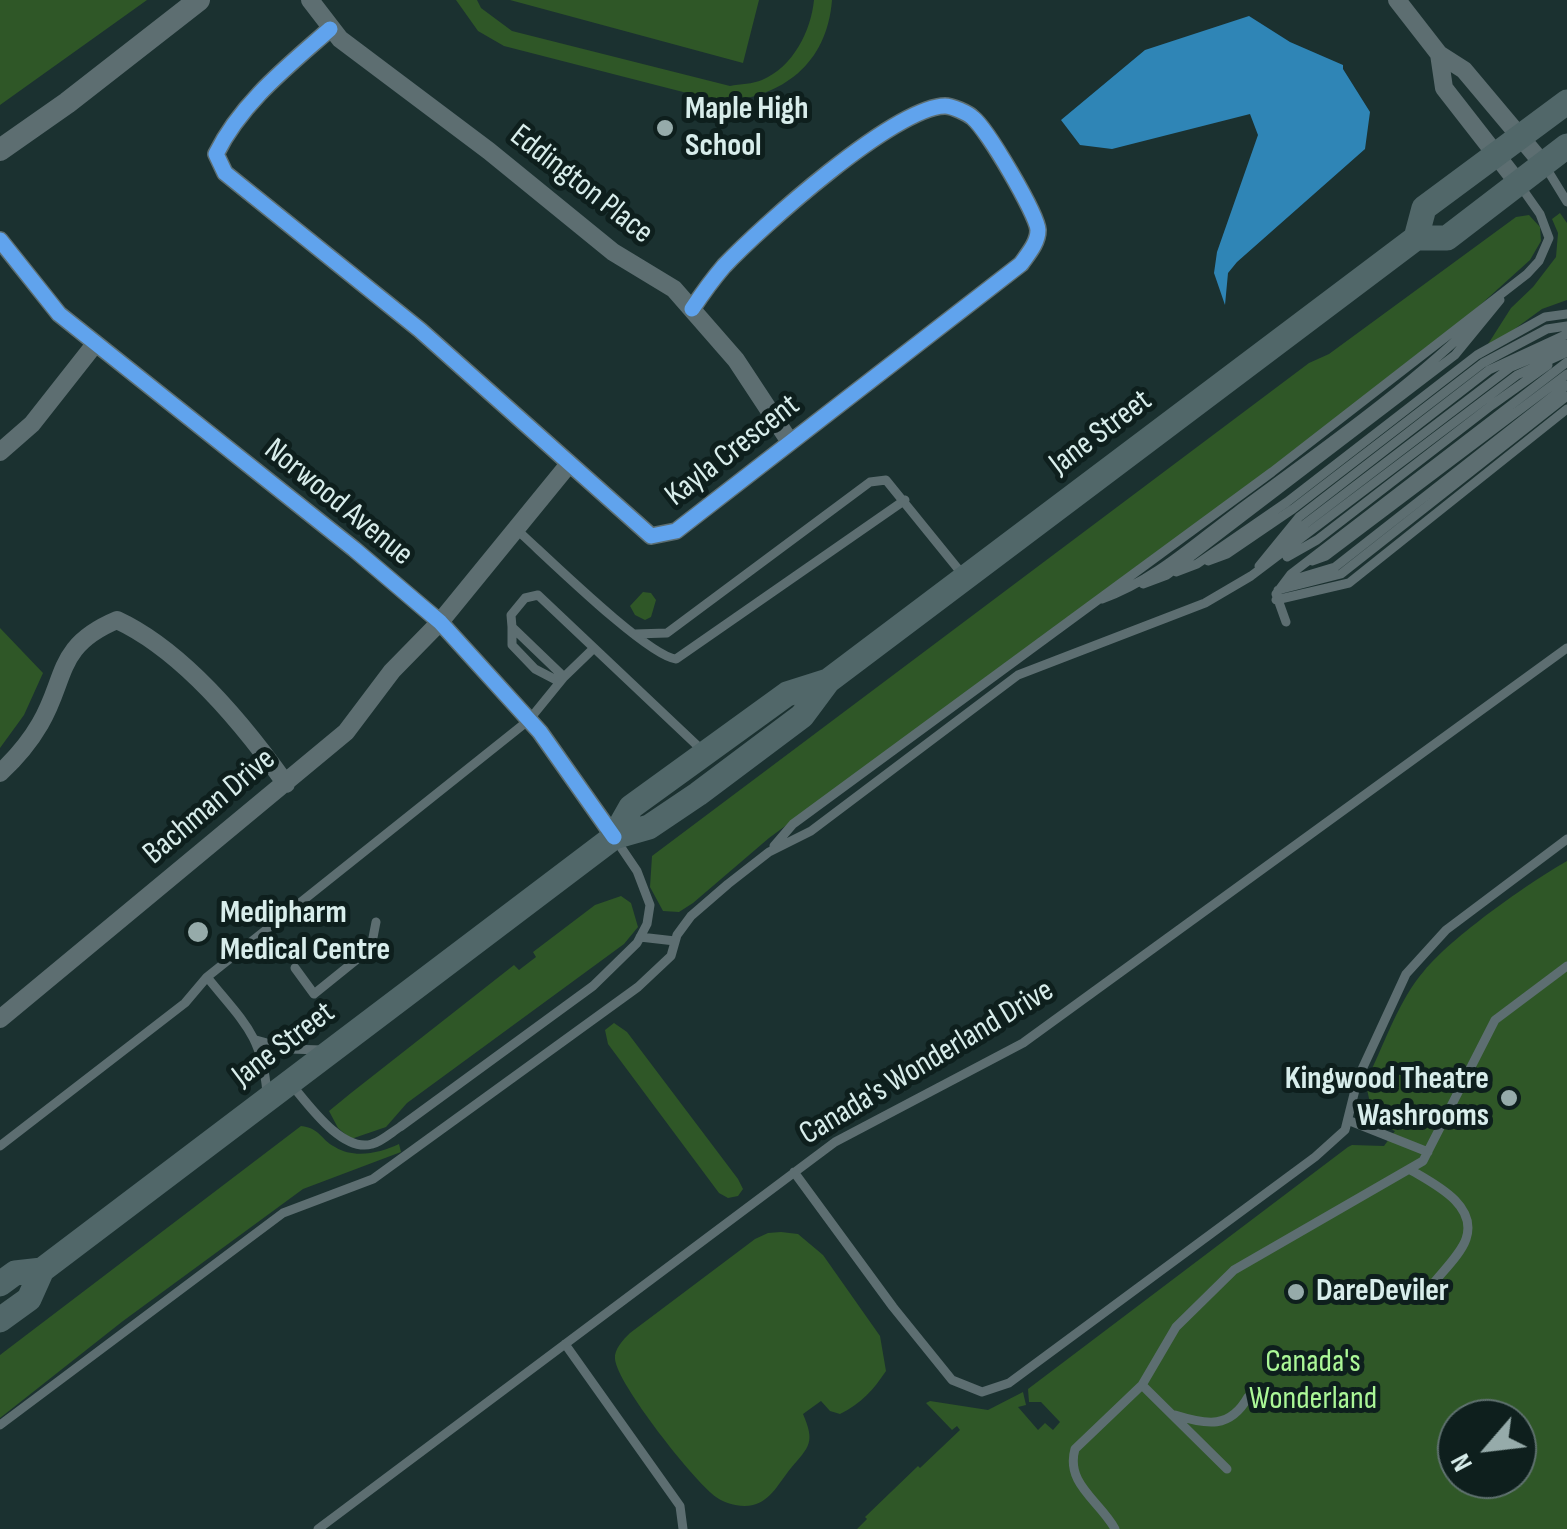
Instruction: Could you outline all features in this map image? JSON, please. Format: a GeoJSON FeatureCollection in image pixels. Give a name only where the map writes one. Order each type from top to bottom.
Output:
{"type":"FeatureCollection","features":[{"type":"Feature","properties":{"kind":"main road","name":"Jane Street"},"geometry":{"type":"LineString","coordinates":[[1416,238],[1424,208],[1567,102]]}},
{"type":"Feature","properties":{"kind":"main road","name":"Jane Street"},"geometry":{"type":"LineString","coordinates":[[0,1320],[29,1299],[42,1270],[614,837],[649,827],[698,794],[802,716],[828,681],[1416,238],[1447,238],[1567,146]]}},
{"type":"Feature","properties":{"kind":"main road","name":"Jane Street"},"geometry":{"type":"LineString","coordinates":[[614,837],[631,807],[705,753],[787,694],[828,681]]}},
{"type":"Feature","properties":{"kind":"main road","name":"Jane Street"},"geometry":{"type":"LineString","coordinates":[[0,1284],[15,1273],[42,1270]]}},
{"type":"Feature","properties":{"kind":"street"},"geometry":{"type":"LineString","coordinates":[[0,150],[198,0]]}},
{"type":"Feature","properties":{"kind":"street","name":"Eddington Place"},"geometry":{"type":"LineString","coordinates":[[310,0],[330,28],[613,252],[674,290],[761,394],[790,442]]}},
{"type":"Feature","properties":{"kind":"street"},"geometry":{"type":"LineString","coordinates":[[1397,0],[1439,54],[1464,70],[1543,164]]}},
{"type":"Feature","properties":{"kind":"street","name":"Kayla Crescent"},"geometry":{"type":"LineString","coordinates":[[330,28],[271,82],[226,133],[216,154],[225,173],[420,330],[651,536],[676,531],[1021,264],[1034,247],[1038,230],[1026,201],[972,116],[946,106],[884,133],[855,153],[724,266],[692,309]]}},
{"type":"Feature","properties":{"kind":"street"},"geometry":{"type":"LineString","coordinates":[[1439,54],[1444,88],[1518,183]]}},
{"type":"Feature","properties":{"kind":"street","name":"Norwood Avenue"},"geometry":{"type":"LineString","coordinates":[[0,240],[59,314],[440,622],[529,720],[614,837]]}},
{"type":"Feature","properties":{"kind":"street"},"geometry":{"type":"LineString","coordinates":[[0,452],[32,424],[95,344]]}},
{"type":"Feature","properties":{"kind":"street","name":"Bachman Drive"},"geometry":{"type":"LineString","coordinates":[[0,1019],[346,732],[392,671],[440,622],[570,464]]}},
{"type":"Feature","properties":{"kind":"street"},"geometry":{"type":"LineString","coordinates":[[0,773],[42,722],[61,669],[76,648],[98,628],[117,620],[136,629],[181,664],[244,728],[286,784]]}},
{"type":"Feature","properties":{"kind":"lane"},"geometry":{"type":"LineString","coordinates":[[1543,164],[1567,202]]}},
{"type":"Feature","properties":{"kind":"lane"},"geometry":{"type":"LineString","coordinates":[[0,1425],[283,1213],[372,1179],[638,987],[671,956],[675,941],[691,916],[769,852],[793,824],[1272,472],[1511,286],[1539,262],[1550,238],[1540,214],[1518,183]]}},
{"type":"Feature","properties":{"kind":"lane"},"geometry":{"type":"LineString","coordinates":[[1167,575],[1456,356],[1511,286]]}},
{"type":"Feature","properties":{"kind":"lane"},"geometry":{"type":"LineString","coordinates":[[1133,588],[1449,348],[1511,286]]}},
{"type":"Feature","properties":{"kind":"lane"},"geometry":{"type":"LineString","coordinates":[[1197,564],[1286,502],[1477,355],[1544,317],[1567,314]]}},
{"type":"Feature","properties":{"kind":"lane"},"geometry":{"type":"LineString","coordinates":[[1093,602],[1227,554],[1293,509],[1483,362],[1546,329],[1567,330]]}},
{"type":"Feature","properties":{"kind":"lane"},"geometry":{"type":"LineString","coordinates":[[1251,576],[1298,517],[1489,370],[1567,330]]}},
{"type":"Feature","properties":{"kind":"lane"},"geometry":{"type":"LineString","coordinates":[[1251,576],[1304,524],[1511,367],[1567,344]]}},
{"type":"Feature","properties":{"kind":"lane"},"geometry":{"type":"LineString","coordinates":[[769,852],[811,831],[1018,675],[1205,603],[1317,540],[1567,352]]}},
{"type":"Feature","properties":{"kind":"lane"},"geometry":{"type":"LineString","coordinates":[[1251,576],[1517,376],[1567,352]]}},
{"type":"Feature","properties":{"kind":"lane"},"geometry":{"type":"LineString","coordinates":[[1280,591],[1301,566],[1567,362]]}},
{"type":"Feature","properties":{"kind":"lane"},"geometry":{"type":"LineString","coordinates":[[1301,566],[1326,556],[1567,374]]}},
{"type":"Feature","properties":{"kind":"lane"},"geometry":{"type":"LineString","coordinates":[[1280,591],[1335,566],[1567,385]]}},
{"type":"Feature","properties":{"kind":"lane"},"geometry":{"type":"LineString","coordinates":[[1280,591],[1341,574],[1567,396]]}},
{"type":"Feature","properties":{"kind":"lane"},"geometry":{"type":"LineString","coordinates":[[1280,591],[1349,583],[1567,409]]}},
{"type":"Feature","properties":{"kind":"lane"},"geometry":{"type":"LineString","coordinates":[[635,634],[666,633],[870,482],[886,480],[965,577]]}},
{"type":"Feature","properties":{"kind":"lane"},"geometry":{"type":"LineString","coordinates":[[516,529],[635,634],[662,655],[676,659],[904,500]]}},
{"type":"Feature","properties":{"kind":"lane"},"geometry":{"type":"LineString","coordinates":[[1280,591],[1286,622]]}},
{"type":"Feature","properties":{"kind":"lane"},"geometry":{"type":"LineString","coordinates":[[562,680],[512,627],[511,614],[526,598],[538,595],[705,753]]}},
{"type":"Feature","properties":{"kind":"lane"},"geometry":{"type":"LineString","coordinates":[[0,1146],[185,1003],[208,977],[529,720],[594,648]]}},
{"type":"Feature","properties":{"kind":"lane","name":"Canada's Wonderland Drive"},"geometry":{"type":"LineString","coordinates":[[318,1529],[835,1142],[1023,1043],[1567,648]]}},
{"type":"Feature","properties":{"kind":"lane"},"geometry":{"type":"LineString","coordinates":[[290,1082],[320,1118],[350,1144],[372,1145],[593,986],[640,937],[650,905],[637,872],[614,837]]}},
{"type":"Feature","properties":{"kind":"lane"},"geometry":{"type":"LineString","coordinates":[[794,1172],[952,1380],[982,1392],[1009,1383],[1345,1130],[1358,1078],[1406,974],[1446,930],[1567,840]]}},
{"type":"Feature","properties":{"kind":"lane"},"geometry":{"type":"LineString","coordinates":[[295,968],[314,994],[371,948],[376,922]]}},
{"type":"Feature","properties":{"kind":"lane"},"geometry":{"type":"LineString","coordinates":[[640,937],[675,941]]}},
{"type":"Feature","properties":{"kind":"lane"},"geometry":{"type":"LineString","coordinates":[[1115,1529],[1078,1481],[1071,1462],[1075,1448],[1142,1385],[1176,1327],[1234,1270],[1423,1160],[1495,1020],[1567,966]]}},
{"type":"Feature","properties":{"kind":"lane"},"geometry":{"type":"LineString","coordinates":[[208,977],[256,1040],[264,1063],[267,1098]]}},
{"type":"Feature","properties":{"kind":"lane"},"geometry":{"type":"LineString","coordinates":[[256,1040],[289,1049],[330,1050]]}},
{"type":"Feature","properties":{"kind":"lane"},"geometry":{"type":"LineString","coordinates":[[1350,1121],[1428,1152]]}},
{"type":"Feature","properties":{"kind":"lane"},"geometry":{"type":"LineString","coordinates":[[1409,1168],[1447,1192],[1460,1206],[1466,1224],[1466,1239],[1432,1285]]}},
{"type":"Feature","properties":{"kind":"lane"},"geometry":{"type":"LineString","coordinates":[[565,1344],[680,1506],[683,1529]]}},
{"type":"Feature","properties":{"kind":"lane"},"geometry":{"type":"LineString","coordinates":[[1142,1385],[1226,1470]]}},
{"type":"Feature","properties":{"kind":"lane"},"geometry":{"type":"LineString","coordinates":[[1172,1414],[1199,1423],[1218,1422],[1239,1414],[1248,1396]]}},
{"type":"Feature","properties":{"kind":"green space"},"geometry":{"type":"Polygon","coordinates":[[[0,0],[147,0],[0,105],[0,0]]]}},
{"type":"Feature","properties":{"kind":"green space"},"geometry":{"type":"Polygon","coordinates":[[[456,0],[477,0],[481,8],[512,31],[730,86],[758,81],[783,66],[804,36],[814,0],[832,0],[821,42],[798,73],[764,93],[722,102],[504,46],[478,31],[456,0]]]}},
{"type":"Feature","properties":{"kind":"green space"},"geometry":{"type":"Polygon","coordinates":[[[510,0],[759,0],[743,63],[510,0]]]}},
{"type":"Feature","properties":{"kind":"green space"},"geometry":{"type":"Polygon","coordinates":[[[1560,213],[1567,223],[1567,300],[1542,309],[1483,352],[1511,308],[1556,257],[1558,233],[1552,219],[1560,213]]]}},
{"type":"Feature","properties":{"kind":"green space"},"geometry":{"type":"Polygon","coordinates":[[[1529,215],[1540,227],[1541,241],[1530,260],[1468,316],[1280,462],[769,838],[693,903],[679,912],[663,911],[650,887],[652,856],[1309,363],[1329,354],[1516,217],[1529,215]]]}},
{"type":"Feature","properties":{"kind":"green space"},"geometry":{"type":"Polygon","coordinates":[[[643,592],[651,593],[656,600],[651,617],[645,620],[635,615],[630,606],[643,592]]]}},
{"type":"Feature","properties":{"kind":"green space"},"geometry":{"type":"Polygon","coordinates":[[[0,628],[43,673],[24,715],[0,748],[0,628]]]}},
{"type":"Feature","properties":{"kind":"green space","name":"Canada's Wonderland"},"geometry":{"type":"Polygon","coordinates":[[[1567,861],[1567,1529],[857,1529],[918,1466],[960,1430],[957,1426],[952,1430],[926,1403],[988,1410],[1023,1392],[1026,1405],[1018,1407],[1038,1430],[1045,1423],[1053,1430],[1060,1422],[1041,1402],[1029,1402],[1028,1389],[1348,1147],[1384,1146],[1395,1131],[1374,1122],[1367,1089],[1369,1075],[1407,995],[1424,971],[1491,912],[1567,861]]]}},
{"type":"Feature","properties":{"kind":"green space"},"geometry":{"type":"Polygon","coordinates":[[[621,896],[631,903],[638,927],[624,944],[407,1103],[386,1127],[351,1139],[338,1128],[329,1111],[514,965],[519,970],[536,957],[533,952],[595,905],[621,896]]]}},
{"type":"Feature","properties":{"kind":"green space"},"geometry":{"type":"Polygon","coordinates":[[[614,1023],[627,1032],[738,1179],[743,1189],[738,1196],[728,1198],[719,1193],[608,1044],[605,1030],[614,1023]]]}},
{"type":"Feature","properties":{"kind":"green space"},"geometry":{"type":"Polygon","coordinates":[[[301,1126],[312,1129],[342,1151],[359,1154],[399,1144],[401,1152],[303,1189],[123,1321],[0,1418],[0,1355],[301,1126]]]}},
{"type":"Feature","properties":{"kind":"green space"},"geometry":{"type":"Polygon","coordinates":[[[781,1232],[798,1234],[823,1255],[880,1336],[886,1371],[866,1396],[840,1414],[830,1411],[821,1401],[803,1414],[809,1443],[803,1454],[765,1499],[739,1506],[705,1488],[675,1453],[629,1389],[615,1355],[630,1333],[755,1239],[781,1232]]]}},
{"type":"Feature","properties":{"kind":"water"},"geometry":{"type":"Polygon","coordinates":[[[1249,16],[1290,42],[1343,65],[1370,112],[1365,149],[1237,262],[1228,273],[1225,305],[1214,273],[1217,252],[1258,135],[1250,114],[1112,149],[1080,145],[1061,120],[1145,50],[1249,16]]]}},
{"type":"Feature","properties":{"kind":"cycle path"},"geometry":{"type":"LineString","coordinates":[[330,29],[238,118],[216,154],[225,173],[420,330],[651,536],[676,531],[1021,264],[1038,230],[1021,190],[980,125],[968,114],[945,106],[894,126],[829,172],[742,248],[692,309]]}},
{"type":"Feature","properties":{"kind":"cycle path"},"geometry":{"type":"LineString","coordinates":[[0,240],[59,314],[440,622],[540,732],[614,837]]}},
{"type":"Feature","properties":{"kind":"place","name":"Maple High School"},"geometry":{"type":"Point","coordinates":[665,128]}},
{"type":"Feature","properties":{"kind":"place","name":"Medipharm Medical Centre"},"geometry":{"type":"Point","coordinates":[198,932]}},
{"type":"Feature","properties":{"kind":"place","name":"Kingwood Theatre Washrooms"},"geometry":{"type":"Point","coordinates":[1509,1098]}},
{"type":"Feature","properties":{"kind":"place","name":"DareDeviler"},"geometry":{"type":"Point","coordinates":[1296,1292]}}]}
